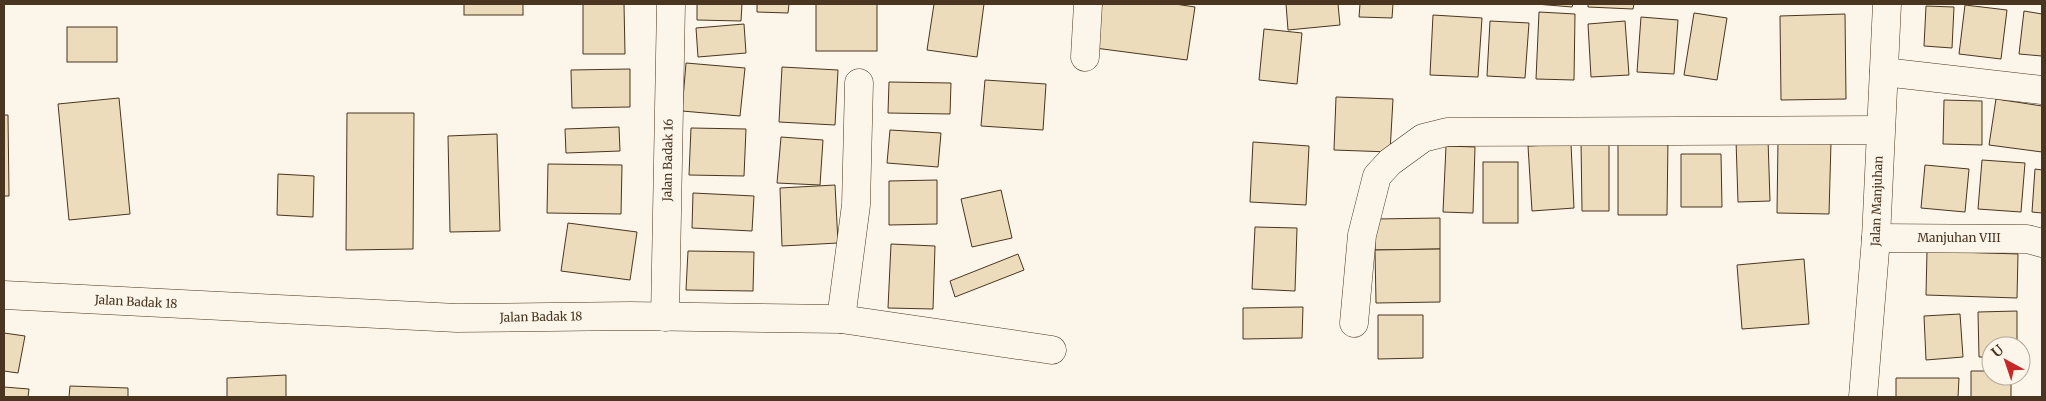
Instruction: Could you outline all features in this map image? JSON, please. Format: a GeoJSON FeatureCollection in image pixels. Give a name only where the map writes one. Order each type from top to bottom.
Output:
{"type":"FeatureCollection","features":[{"type":"Feature","properties":{"kind":"street","name":"Jalan Badak 16"},"geometry":{"type":"LineString","coordinates":[[665,317],[671,4]]}},
{"type":"Feature","properties":{"kind":"street"},"geometry":{"type":"LineString","coordinates":[[1084,57],[1088,4]]}},
{"type":"Feature","properties":{"kind":"street","name":"Jalan Manjuhan"},"geometry":{"type":"LineString","coordinates":[[1863,397],[1876,238],[1887,4]]}},
{"type":"Feature","properties":{"kind":"street"},"geometry":{"type":"LineString","coordinates":[[1884,72],[2042,90]]}},
{"type":"Feature","properties":{"kind":"street"},"geometry":{"type":"LineString","coordinates":[[841,319],[856,205],[859,83]]}},
{"type":"Feature","properties":{"kind":"street"},"geometry":{"type":"LineString","coordinates":[[1354,323],[1362,235],[1377,176],[1390,162],[1423,138],[1446,132],[1880,130]]}},
{"type":"Feature","properties":{"kind":"street","name":"Manjuhan VIII"},"geometry":{"type":"LineString","coordinates":[[1876,238],[2027,239],[2042,242]]}},
{"type":"Feature","properties":{"kind":"street","name":"Jalan Badak 18"},"geometry":{"type":"LineString","coordinates":[[4,294],[457,318],[665,317],[841,319],[1052,350]]}},
{"type":"Feature","properties":{"kind":"building"},"geometry":{"type":"Polygon","coordinates":[[[464,4],[523,4],[523,15],[464,15],[464,4]]]}},
{"type":"Feature","properties":{"kind":"building"},"geometry":{"type":"Polygon","coordinates":[[[583,4],[624,4],[625,54],[583,54],[583,4]]]}},
{"type":"Feature","properties":{"kind":"building"},"geometry":{"type":"Polygon","coordinates":[[[697,4],[742,4],[741,21],[697,20],[697,4]]]}},
{"type":"Feature","properties":{"kind":"building"},"geometry":{"type":"Polygon","coordinates":[[[757,4],[789,4],[788,13],[757,12],[757,4]]]}},
{"type":"Feature","properties":{"kind":"building"},"geometry":{"type":"Polygon","coordinates":[[[816,4],[877,4],[877,51],[816,51],[816,4]]]}},
{"type":"Feature","properties":{"kind":"building"},"geometry":{"type":"Polygon","coordinates":[[[934,4],[984,4],[977,57],[927,50],[934,4]]]}},
{"type":"Feature","properties":{"kind":"building"},"geometry":{"type":"Polygon","coordinates":[[[1102,4],[1175,4],[1195,7],[1187,60],[1095,48],[1102,4]]]}},
{"type":"Feature","properties":{"kind":"building"},"geometry":{"type":"Polygon","coordinates":[[[1286,4],[1338,4],[1340,25],[1288,30],[1286,4]]]}},
{"type":"Feature","properties":{"kind":"building"},"geometry":{"type":"Polygon","coordinates":[[[1360,4],[1393,4],[1392,18],[1359,17],[1360,4]]]}},
{"type":"Feature","properties":{"kind":"building"},"geometry":{"type":"Polygon","coordinates":[[[1536,4],[1573,4],[1572,7],[1536,4]]]}},
{"type":"Feature","properties":{"kind":"building"},"geometry":{"type":"Polygon","coordinates":[[[1588,4],[1634,4],[1633,9],[1588,7],[1588,4]]]}},
{"type":"Feature","properties":{"kind":"building"},"geometry":{"type":"Polygon","coordinates":[[[1965,5],[2007,10],[2001,59],[1959,54],[1965,5]]]}},
{"type":"Feature","properties":{"kind":"building"},"geometry":{"type":"Polygon","coordinates":[[[1926,6],[1954,7],[1952,48],[1924,46],[1926,6]]]}},
{"type":"Feature","properties":{"kind":"building"},"geometry":{"type":"Polygon","coordinates":[[[2024,11],[2042,14],[2042,56],[2019,54],[2024,11]]]}},
{"type":"Feature","properties":{"kind":"building"},"geometry":{"type":"Polygon","coordinates":[[[1539,12],[1575,14],[1574,80],[1536,79],[1539,12]]]}},
{"type":"Feature","properties":{"kind":"building"},"geometry":{"type":"Polygon","coordinates":[[[1694,13],[1727,18],[1717,80],[1684,75],[1694,13]]]}},
{"type":"Feature","properties":{"kind":"building"},"geometry":{"type":"Polygon","coordinates":[[[1845,14],[1846,99],[1781,100],[1780,16],[1845,14]]]}},
{"type":"Feature","properties":{"kind":"building"},"geometry":{"type":"Polygon","coordinates":[[[1433,15],[1482,18],[1478,77],[1430,75],[1433,15]]]}},
{"type":"Feature","properties":{"kind":"building"},"geometry":{"type":"Polygon","coordinates":[[[1641,17],[1678,20],[1674,74],[1637,72],[1641,17]]]}},
{"type":"Feature","properties":{"kind":"building"},"geometry":{"type":"Polygon","coordinates":[[[1490,21],[1529,23],[1525,78],[1487,76],[1490,21]]]}},
{"type":"Feature","properties":{"kind":"building"},"geometry":{"type":"Polygon","coordinates":[[[1625,21],[1629,75],[1591,77],[1588,24],[1625,21]]]}},
{"type":"Feature","properties":{"kind":"building"},"geometry":{"type":"Polygon","coordinates":[[[744,24],[746,53],[698,57],[696,28],[744,24]]]}},
{"type":"Feature","properties":{"kind":"building"},"geometry":{"type":"Polygon","coordinates":[[[67,27],[117,27],[117,62],[67,62],[67,27]]]}},
{"type":"Feature","properties":{"kind":"building"},"geometry":{"type":"Polygon","coordinates":[[[1264,29],[1302,33],[1297,84],[1259,80],[1264,29]]]}},
{"type":"Feature","properties":{"kind":"building"},"geometry":{"type":"Polygon","coordinates":[[[686,63],[745,68],[740,116],[682,111],[686,63]]]}},
{"type":"Feature","properties":{"kind":"building"},"geometry":{"type":"Polygon","coordinates":[[[782,67],[838,70],[835,125],[779,122],[782,67]]]}},
{"type":"Feature","properties":{"kind":"building"},"geometry":{"type":"Polygon","coordinates":[[[630,69],[630,107],[572,108],[571,70],[630,69]]]}},
{"type":"Feature","properties":{"kind":"building"},"geometry":{"type":"Polygon","coordinates":[[[985,80],[1046,84],[1043,130],[981,126],[985,80]]]}},
{"type":"Feature","properties":{"kind":"building"},"geometry":{"type":"Polygon","coordinates":[[[889,82],[951,83],[950,114],[888,113],[889,82]]]}},
{"type":"Feature","properties":{"kind":"building"},"geometry":{"type":"Polygon","coordinates":[[[1336,97],[1393,99],[1390,152],[1334,150],[1336,97]]]}},
{"type":"Feature","properties":{"kind":"building"},"geometry":{"type":"Polygon","coordinates":[[[119,98],[130,214],[69,220],[58,104],[119,98]]]}},
{"type":"Feature","properties":{"kind":"building"},"geometry":{"type":"Polygon","coordinates":[[[1996,99],[2042,106],[2042,152],[1989,145],[1996,99]]]}},
{"type":"Feature","properties":{"kind":"building"},"geometry":{"type":"Polygon","coordinates":[[[1944,100],[1982,101],[1982,145],[1943,144],[1944,100]]]}},
{"type":"Feature","properties":{"kind":"building"},"geometry":{"type":"Polygon","coordinates":[[[347,113],[414,113],[413,249],[346,250],[347,113]]]}},
{"type":"Feature","properties":{"kind":"building"},"geometry":{"type":"Polygon","coordinates":[[[4,115],[8,115],[9,196],[4,196],[4,115]]]}},
{"type":"Feature","properties":{"kind":"building"},"geometry":{"type":"Polygon","coordinates":[[[619,127],[620,151],[566,153],[565,129],[619,127]]]}},
{"type":"Feature","properties":{"kind":"building"},"geometry":{"type":"Polygon","coordinates":[[[691,128],[746,129],[744,176],[689,175],[691,128]]]}},
{"type":"Feature","properties":{"kind":"building"},"geometry":{"type":"Polygon","coordinates":[[[890,130],[941,133],[938,167],[887,163],[890,130]]]}},
{"type":"Feature","properties":{"kind":"building"},"geometry":{"type":"Polygon","coordinates":[[[497,134],[500,231],[450,232],[448,136],[497,134]]]}},
{"type":"Feature","properties":{"kind":"building"},"geometry":{"type":"Polygon","coordinates":[[[781,137],[823,140],[820,185],[777,183],[781,137]]]}},
{"type":"Feature","properties":{"kind":"building"},"geometry":{"type":"Polygon","coordinates":[[[1618,138],[1668,138],[1667,215],[1618,215],[1618,138]]]}},
{"type":"Feature","properties":{"kind":"building"},"geometry":{"type":"Polygon","coordinates":[[[1768,139],[1770,201],[1738,202],[1736,140],[1768,139]]]}},
{"type":"Feature","properties":{"kind":"building"},"geometry":{"type":"Polygon","coordinates":[[[1581,141],[1609,141],[1609,211],[1582,211],[1581,141]]]}},
{"type":"Feature","properties":{"kind":"building"},"geometry":{"type":"Polygon","coordinates":[[[1778,141],[1831,142],[1829,214],[1777,213],[1778,141]]]}},
{"type":"Feature","properties":{"kind":"building"},"geometry":{"type":"Polygon","coordinates":[[[1253,142],[1309,146],[1306,205],[1250,202],[1253,142]]]}},
{"type":"Feature","properties":{"kind":"building"},"geometry":{"type":"Polygon","coordinates":[[[1571,144],[1574,208],[1532,211],[1528,146],[1571,144]]]}},
{"type":"Feature","properties":{"kind":"building"},"geometry":{"type":"Polygon","coordinates":[[[1446,146],[1475,147],[1473,213],[1443,212],[1446,146]]]}},
{"type":"Feature","properties":{"kind":"building"},"geometry":{"type":"Polygon","coordinates":[[[1681,154],[1721,154],[1722,207],[1681,207],[1681,154]]]}},
{"type":"Feature","properties":{"kind":"building"},"geometry":{"type":"Polygon","coordinates":[[[1982,160],[2025,163],[2021,212],[1978,209],[1982,160]]]}},
{"type":"Feature","properties":{"kind":"building"},"geometry":{"type":"Polygon","coordinates":[[[1483,162],[1518,162],[1518,223],[1483,223],[1483,162]]]}},
{"type":"Feature","properties":{"kind":"building"},"geometry":{"type":"Polygon","coordinates":[[[548,164],[622,165],[621,214],[547,213],[548,164]]]}},
{"type":"Feature","properties":{"kind":"building"},"geometry":{"type":"Polygon","coordinates":[[[1925,165],[1969,169],[1965,212],[1921,208],[1925,165]]]}},
{"type":"Feature","properties":{"kind":"building"},"geometry":{"type":"Polygon","coordinates":[[[2035,169],[2042,170],[2042,213],[2032,212],[2035,169]]]}},
{"type":"Feature","properties":{"kind":"building"},"geometry":{"type":"Polygon","coordinates":[[[278,174],[314,176],[313,217],[277,215],[278,174]]]}},
{"type":"Feature","properties":{"kind":"building"},"geometry":{"type":"Polygon","coordinates":[[[937,180],[937,224],[889,225],[889,181],[937,180]]]}},
{"type":"Feature","properties":{"kind":"building"},"geometry":{"type":"Polygon","coordinates":[[[835,185],[838,243],[782,246],[780,188],[835,185]]]}},
{"type":"Feature","properties":{"kind":"building"},"geometry":{"type":"Polygon","coordinates":[[[1001,190],[1012,238],[972,247],[961,199],[1001,190]]]}},
{"type":"Feature","properties":{"kind":"building"},"geometry":{"type":"Polygon","coordinates":[[[693,193],[754,196],[752,231],[692,228],[693,193]]]}},
{"type":"Feature","properties":{"kind":"building"},"geometry":{"type":"Polygon","coordinates":[[[1440,218],[1440,249],[1375,250],[1375,219],[1440,218]]]}},
{"type":"Feature","properties":{"kind":"building"},"geometry":{"type":"Polygon","coordinates":[[[568,223],[637,232],[630,280],[561,271],[568,223]]]}},
{"type":"Feature","properties":{"kind":"building"},"geometry":{"type":"Polygon","coordinates":[[[1255,227],[1297,228],[1295,291],[1252,289],[1255,227]]]}},
{"type":"Feature","properties":{"kind":"building"},"geometry":{"type":"Polygon","coordinates":[[[891,244],[935,246],[933,309],[888,308],[891,244]]]}},
{"type":"Feature","properties":{"kind":"building"},"geometry":{"type":"Polygon","coordinates":[[[1440,249],[1440,302],[1376,303],[1375,250],[1440,249]]]}},
{"type":"Feature","properties":{"kind":"building"},"geometry":{"type":"Polygon","coordinates":[[[688,251],[754,252],[753,291],[686,290],[688,251]]]}},
{"type":"Feature","properties":{"kind":"building"},"geometry":{"type":"Polygon","coordinates":[[[1927,251],[2018,254],[2017,298],[1926,295],[1927,251]]]}},
{"type":"Feature","properties":{"kind":"building"},"geometry":{"type":"Polygon","coordinates":[[[1018,254],[1024,270],[955,297],[950,281],[1018,254]]]}},
{"type":"Feature","properties":{"kind":"building"},"geometry":{"type":"Polygon","coordinates":[[[1804,259],[1809,324],[1742,329],[1737,265],[1804,259]]]}},
{"type":"Feature","properties":{"kind":"building"},"geometry":{"type":"Polygon","coordinates":[[[1303,307],[1302,338],[1243,339],[1243,308],[1303,307]]]}},
{"type":"Feature","properties":{"kind":"building"},"geometry":{"type":"Polygon","coordinates":[[[2017,311],[2017,336],[1981,336],[1981,357],[1979,357],[1978,312],[2017,311]]]}},
{"type":"Feature","properties":{"kind":"building"},"geometry":{"type":"Polygon","coordinates":[[[1960,314],[1963,357],[1926,360],[1924,316],[1960,314]]]}},
{"type":"Feature","properties":{"kind":"building"},"geometry":{"type":"Polygon","coordinates":[[[1378,315],[1423,315],[1423,358],[1378,359],[1378,315]]]}},
{"type":"Feature","properties":{"kind":"building"},"geometry":{"type":"Polygon","coordinates":[[[4,333],[25,336],[18,373],[4,371],[4,333]]]}},
{"type":"Feature","properties":{"kind":"building"},"geometry":{"type":"Polygon","coordinates":[[[1971,371],[1981,371],[1981,386],[2011,386],[2011,397],[1971,397],[1971,371]]]}},
{"type":"Feature","properties":{"kind":"building"},"geometry":{"type":"Polygon","coordinates":[[[286,375],[286,397],[227,397],[227,378],[286,375]]]}},
{"type":"Feature","properties":{"kind":"building"},"geometry":{"type":"Polygon","coordinates":[[[1896,378],[1959,378],[1958,397],[1896,397],[1896,378]]]}},
{"type":"Feature","properties":{"kind":"building"},"geometry":{"type":"Polygon","coordinates":[[[70,386],[128,388],[128,397],[69,397],[70,386]]]}},
{"type":"Feature","properties":{"kind":"building"},"geometry":{"type":"Polygon","coordinates":[[[4,387],[29,389],[28,397],[4,397],[4,387]]]}}]}
